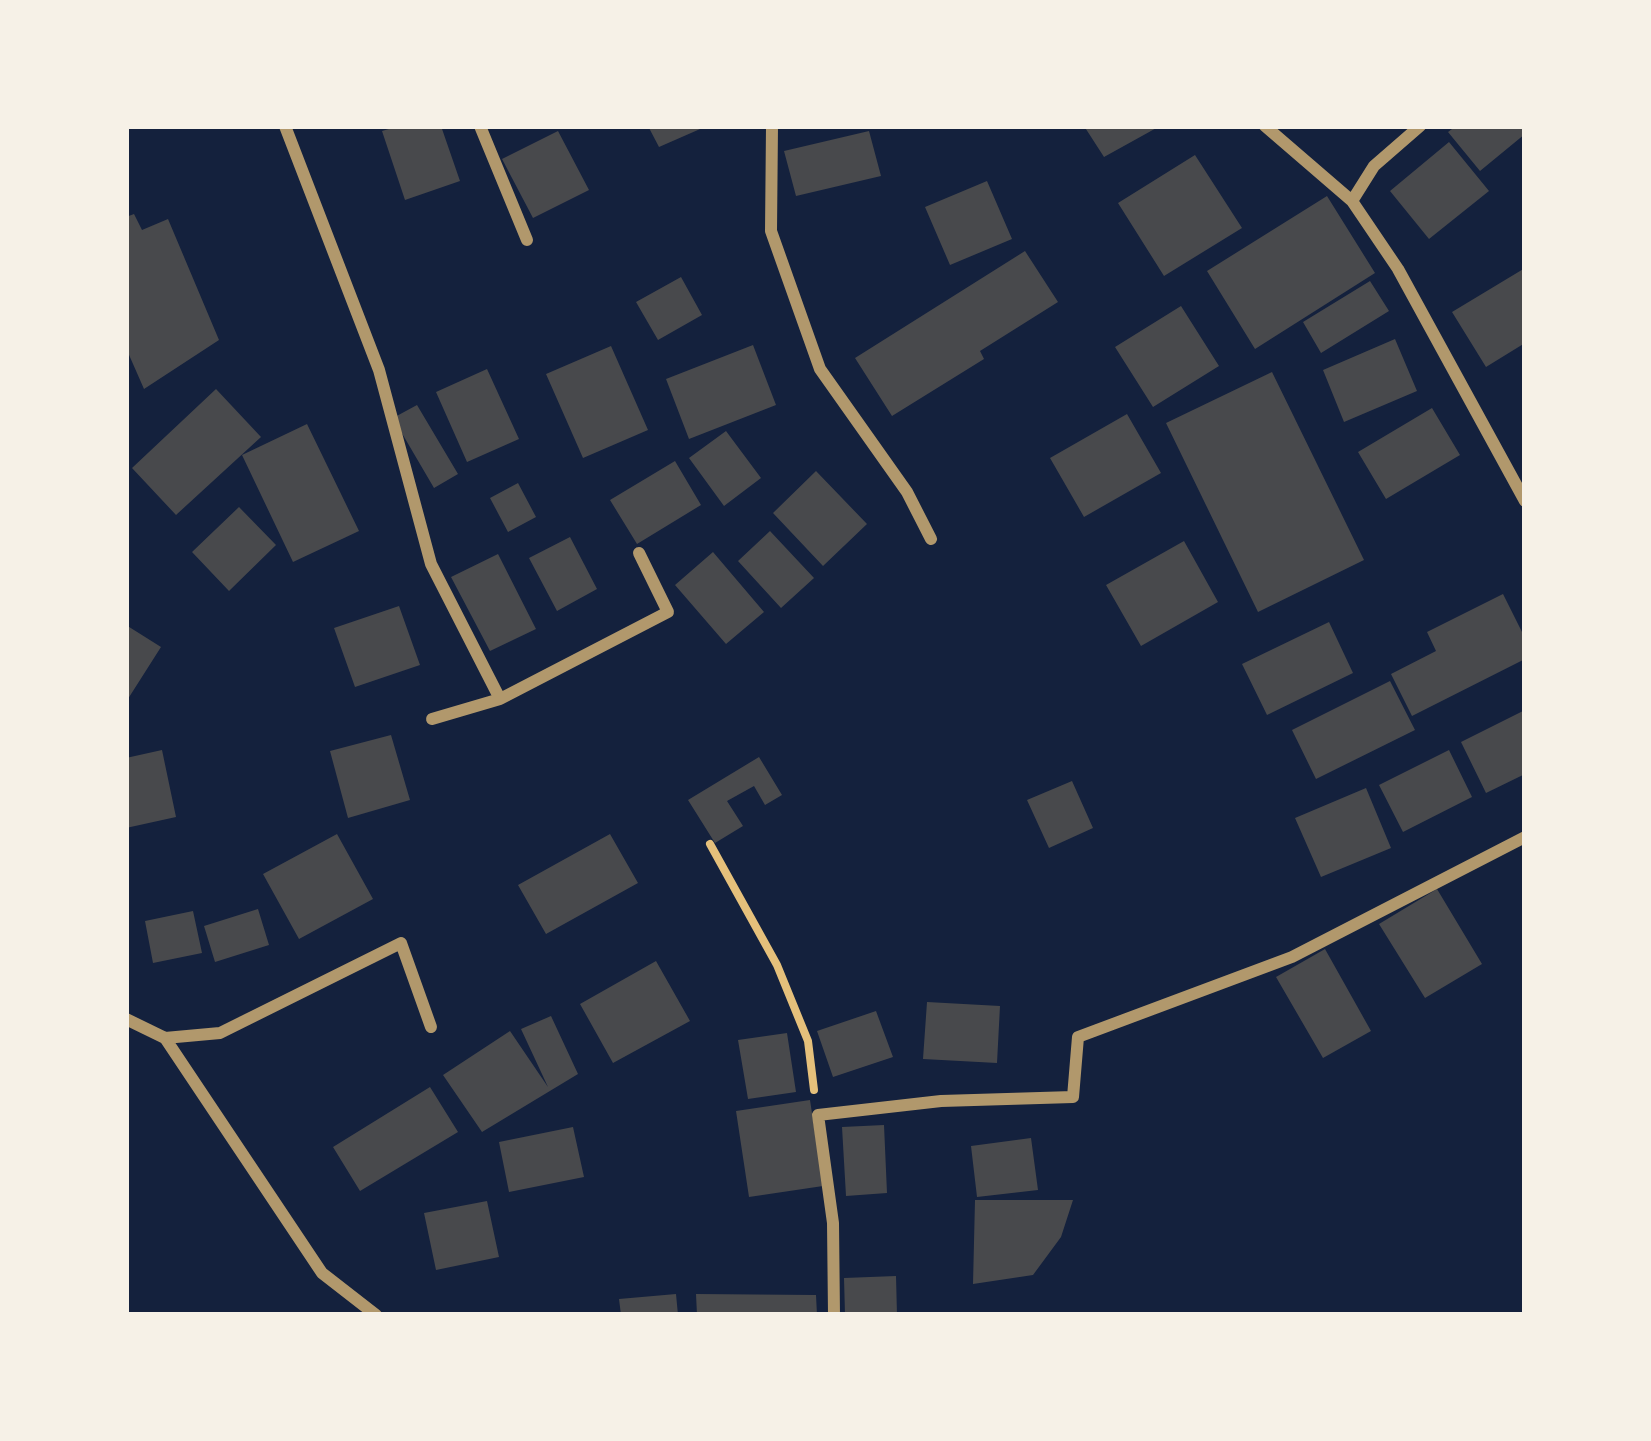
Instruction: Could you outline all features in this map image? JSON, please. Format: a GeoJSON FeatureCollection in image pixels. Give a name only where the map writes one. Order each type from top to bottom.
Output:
{"type":"FeatureCollection","features":[{"type":"Feature","properties":{"kind":"street"},"geometry":{"type":"LineString","coordinates":[[285,126],[379,370],[431,564],[500,699]]}},
{"type":"Feature","properties":{"kind":"street"},"geometry":{"type":"LineString","coordinates":[[480,126],[527,241]]}},
{"type":"Feature","properties":{"kind":"street"},"geometry":{"type":"LineString","coordinates":[[772,126],[771,231],[820,369],[908,492],[931,539]]}},
{"type":"Feature","properties":{"kind":"street"},"geometry":{"type":"LineString","coordinates":[[1265,126],[1352,200],[1398,269],[1525,501]]}},
{"type":"Feature","properties":{"kind":"street"},"geometry":{"type":"LineString","coordinates":[[1352,200],[1374,166],[1420,126]]}},
{"type":"Feature","properties":{"kind":"street"},"geometry":{"type":"LineString","coordinates":[[432,719],[500,699],[668,611],[639,553]]}},
{"type":"Feature","properties":{"kind":"street"},"geometry":{"type":"LineString","coordinates":[[834,1315],[832,1223],[818,1115],[941,1101],[1073,1097],[1078,1037],[1292,957],[1525,837]]}},
{"type":"Feature","properties":{"kind":"street"},"geometry":{"type":"LineString","coordinates":[[126,1019],[165,1037],[220,1033],[401,944],[431,1027]]}},
{"type":"Feature","properties":{"kind":"street"},"geometry":{"type":"LineString","coordinates":[[165,1037],[322,1273],[376,1315]]}},
{"type":"Feature","properties":{"kind":"path"},"geometry":{"type":"LineString","coordinates":[[710,844],[777,965],[808,1041],[818,1115]]}},
{"type":"Feature","properties":{"kind":"building"},"geometry":{"type":"Polygon","coordinates":[[[441,126],[460,181],[405,200],[382,131],[441,126]]]}},
{"type":"Feature","properties":{"kind":"building"},"geometry":{"type":"Polygon","coordinates":[[[648,126],[707,126],[659,147],[648,126]]]}},
{"type":"Feature","properties":{"kind":"building"},"geometry":{"type":"Polygon","coordinates":[[[1084,126],[1160,126],[1104,157],[1084,126]]]}},
{"type":"Feature","properties":{"kind":"building"},"geometry":{"type":"Polygon","coordinates":[[[1456,126],[1525,126],[1525,134],[1480,171],[1448,132],[1456,126]]]}},
{"type":"Feature","properties":{"kind":"building"},"geometry":{"type":"Polygon","coordinates":[[[558,131],[589,190],[533,218],[502,159],[558,131]]]}},
{"type":"Feature","properties":{"kind":"building"},"geometry":{"type":"Polygon","coordinates":[[[869,131],[881,176],[796,196],[784,151],[869,131]]]}},
{"type":"Feature","properties":{"kind":"building"},"geometry":{"type":"Polygon","coordinates":[[[1449,142],[1489,191],[1429,239],[1390,191],[1449,142]]]}},
{"type":"Feature","properties":{"kind":"building"},"geometry":{"type":"Polygon","coordinates":[[[1195,155],[1242,228],[1164,276],[1118,203],[1195,155]]]}},
{"type":"Feature","properties":{"kind":"building"},"geometry":{"type":"Polygon","coordinates":[[[987,181],[1012,239],[950,265],[925,207],[987,181]]]}},
{"type":"Feature","properties":{"kind":"building"},"geometry":{"type":"Polygon","coordinates":[[[1327,196],[1375,273],[1255,349],[1207,271],[1327,196]]]}},
{"type":"Feature","properties":{"kind":"building"},"geometry":{"type":"Polygon","coordinates":[[[134,214],[142,230],[168,219],[219,340],[144,389],[126,348],[126,217],[134,214]]]}},
{"type":"Feature","properties":{"kind":"building"},"geometry":{"type":"Polygon","coordinates":[[[1025,251],[1058,302],[980,351],[984,359],[892,416],[855,358],[1025,251]]]}},
{"type":"Feature","properties":{"kind":"building"},"geometry":{"type":"Polygon","coordinates":[[[1525,268],[1525,343],[1486,367],[1452,312],[1525,268]]]}},
{"type":"Feature","properties":{"kind":"building"},"geometry":{"type":"Polygon","coordinates":[[[681,277],[702,315],[658,340],[636,302],[681,277]]]}},
{"type":"Feature","properties":{"kind":"building"},"geometry":{"type":"Polygon","coordinates":[[[1370,281],[1389,311],[1321,353],[1303,322],[1370,281]]]}},
{"type":"Feature","properties":{"kind":"building"},"geometry":{"type":"Polygon","coordinates":[[[1181,306],[1219,366],[1153,407],[1115,347],[1181,306]]]}},
{"type":"Feature","properties":{"kind":"building"},"geometry":{"type":"Polygon","coordinates":[[[1395,339],[1417,391],[1344,422],[1323,370],[1395,339]]]}},
{"type":"Feature","properties":{"kind":"building"},"geometry":{"type":"Polygon","coordinates":[[[753,345],[776,405],[689,439],[666,379],[753,345]]]}},
{"type":"Feature","properties":{"kind":"building"},"geometry":{"type":"Polygon","coordinates":[[[611,346],[648,430],[583,458],[546,374],[611,346]]]}},
{"type":"Feature","properties":{"kind":"building"},"geometry":{"type":"Polygon","coordinates":[[[487,369],[519,439],[467,462],[436,392],[487,369]]]}},
{"type":"Feature","properties":{"kind":"building"},"geometry":{"type":"Polygon","coordinates":[[[1272,372],[1364,560],[1258,612],[1166,423],[1272,372]]]}},
{"type":"Feature","properties":{"kind":"building"},"geometry":{"type":"Polygon","coordinates":[[[216,389],[261,437],[176,515],[132,468],[216,389]]]}},
{"type":"Feature","properties":{"kind":"building"},"geometry":{"type":"Polygon","coordinates":[[[417,405],[458,474],[434,488],[393,418],[417,405]]]}},
{"type":"Feature","properties":{"kind":"building"},"geometry":{"type":"Polygon","coordinates":[[[1432,408],[1460,455],[1386,499],[1358,452],[1432,408]]]}},
{"type":"Feature","properties":{"kind":"building"},"geometry":{"type":"Polygon","coordinates":[[[1127,414],[1161,473],[1084,517],[1050,458],[1127,414]]]}},
{"type":"Feature","properties":{"kind":"building"},"geometry":{"type":"Polygon","coordinates":[[[307,424],[359,531],[293,562],[242,455],[307,424]]]}},
{"type":"Feature","properties":{"kind":"building"},"geometry":{"type":"Polygon","coordinates":[[[726,431],[761,478],[724,506],[689,458],[726,431]]]}},
{"type":"Feature","properties":{"kind":"building"},"geometry":{"type":"Polygon","coordinates":[[[675,461],[701,505],[637,544],[610,500],[675,461]]]}},
{"type":"Feature","properties":{"kind":"building"},"geometry":{"type":"Polygon","coordinates":[[[816,471],[867,524],[823,566],[773,513],[816,471]]]}},
{"type":"Feature","properties":{"kind":"building"},"geometry":{"type":"Polygon","coordinates":[[[518,483],[536,517],[508,532],[490,498],[518,483]]]}},
{"type":"Feature","properties":{"kind":"building"},"geometry":{"type":"Polygon","coordinates":[[[239,507],[276,545],[229,591],[192,552],[239,507]]]}},
{"type":"Feature","properties":{"kind":"building"},"geometry":{"type":"Polygon","coordinates":[[[770,531],[814,578],[781,608],[738,561],[770,531]]]}},
{"type":"Feature","properties":{"kind":"building"},"geometry":{"type":"Polygon","coordinates":[[[570,537],[597,589],[557,611],[529,558],[570,537]]]}},
{"type":"Feature","properties":{"kind":"building"},"geometry":{"type":"Polygon","coordinates":[[[1184,541],[1218,602],[1141,646],[1106,585],[1184,541]]]}},
{"type":"Feature","properties":{"kind":"building"},"geometry":{"type":"Polygon","coordinates":[[[713,552],[764,612],[726,644],[675,585],[713,552]]]}},
{"type":"Feature","properties":{"kind":"building"},"geometry":{"type":"Polygon","coordinates":[[[498,554],[536,629],[490,651],[451,577],[498,554]]]}},
{"type":"Feature","properties":{"kind":"building"},"geometry":{"type":"Polygon","coordinates":[[[1503,594],[1525,638],[1525,659],[1412,716],[1391,674],[1436,651],[1427,632],[1503,594]]]}},
{"type":"Feature","properties":{"kind":"building"},"geometry":{"type":"Polygon","coordinates":[[[399,606],[420,665],[355,687],[334,628],[399,606]]]}},
{"type":"Feature","properties":{"kind":"building"},"geometry":{"type":"Polygon","coordinates":[[[1329,622],[1353,673],[1267,715],[1242,664],[1329,622]]]}},
{"type":"Feature","properties":{"kind":"building"},"geometry":{"type":"Polygon","coordinates":[[[126,625],[161,647],[126,702],[126,625]]]}},
{"type":"Feature","properties":{"kind":"building"},"geometry":{"type":"Polygon","coordinates":[[[1390,681],[1415,730],[1316,779],[1292,730],[1390,681]]]}},
{"type":"Feature","properties":{"kind":"building"},"geometry":{"type":"Polygon","coordinates":[[[1525,710],[1525,774],[1486,793],[1461,742],[1525,710]]]}},
{"type":"Feature","properties":{"kind":"building"},"geometry":{"type":"Polygon","coordinates":[[[391,735],[410,800],[348,818],[330,751],[391,735]]]}},
{"type":"Feature","properties":{"kind":"building"},"geometry":{"type":"Polygon","coordinates":[[[162,750],[176,817],[126,828],[126,758],[162,750]]]}},
{"type":"Feature","properties":{"kind":"building"},"geometry":{"type":"Polygon","coordinates":[[[1449,750],[1472,797],[1403,832],[1379,785],[1449,750]]]}},
{"type":"Feature","properties":{"kind":"building"},"geometry":{"type":"Polygon","coordinates":[[[759,757],[782,795],[765,805],[754,786],[727,801],[743,826],[715,843],[688,800],[759,757]]]}},
{"type":"Feature","properties":{"kind":"building"},"geometry":{"type":"Polygon","coordinates":[[[1072,781],[1093,828],[1049,848],[1027,800],[1072,781]]]}},
{"type":"Feature","properties":{"kind":"building"},"geometry":{"type":"Polygon","coordinates":[[[1366,788],[1391,848],[1321,877],[1295,818],[1366,788]]]}},
{"type":"Feature","properties":{"kind":"building"},"geometry":{"type":"Polygon","coordinates":[[[337,834],[373,899],[299,939],[263,874],[337,834]]]}},
{"type":"Feature","properties":{"kind":"building"},"geometry":{"type":"Polygon","coordinates":[[[610,834],[638,883],[546,934],[518,885],[610,834]]]}},
{"type":"Feature","properties":{"kind":"building"},"geometry":{"type":"Polygon","coordinates":[[[1437,889],[1482,964],[1425,998],[1379,924],[1437,889]]]}},
{"type":"Feature","properties":{"kind":"building"},"geometry":{"type":"Polygon","coordinates":[[[258,909],[269,945],[215,962],[204,926],[258,909]]]}},
{"type":"Feature","properties":{"kind":"building"},"geometry":{"type":"Polygon","coordinates":[[[193,911],[202,953],[153,963],[145,921],[193,911]]]}},
{"type":"Feature","properties":{"kind":"building"},"geometry":{"type":"Polygon","coordinates":[[[1325,949],[1371,1031],[1323,1058],[1276,977],[1325,949]]]}},
{"type":"Feature","properties":{"kind":"building"},"geometry":{"type":"Polygon","coordinates":[[[656,961],[690,1021],[613,1063],[580,1004],[656,961]]]}},
{"type":"Feature","properties":{"kind":"building"},"geometry":{"type":"Polygon","coordinates":[[[927,1002],[1000,1006],[997,1063],[923,1059],[927,1002]]]}},
{"type":"Feature","properties":{"kind":"building"},"geometry":{"type":"Polygon","coordinates":[[[876,1011],[893,1057],[833,1077],[817,1031],[876,1011]]]}},
{"type":"Feature","properties":{"kind":"building"},"geometry":{"type":"Polygon","coordinates":[[[551,1016],[578,1074],[482,1132],[443,1075],[510,1031],[548,1087],[521,1029],[551,1016]]]}},
{"type":"Feature","properties":{"kind":"building"},"geometry":{"type":"Polygon","coordinates":[[[787,1033],[796,1092],[748,1099],[738,1040],[787,1033]]]}},
{"type":"Feature","properties":{"kind":"building"},"geometry":{"type":"Polygon","coordinates":[[[430,1087],[458,1132],[360,1191],[333,1147],[430,1087]]]}},
{"type":"Feature","properties":{"kind":"building"},"geometry":{"type":"Polygon","coordinates":[[[810,1100],[823,1186],[749,1197],[736,1111],[810,1100]]]}},
{"type":"Feature","properties":{"kind":"building"},"geometry":{"type":"Polygon","coordinates":[[[884,1125],[887,1193],[846,1196],[842,1127],[884,1125]]]}},
{"type":"Feature","properties":{"kind":"building"},"geometry":{"type":"Polygon","coordinates":[[[573,1127],[584,1177],[509,1192],[499,1142],[573,1127]]]}},
{"type":"Feature","properties":{"kind":"building"},"geometry":{"type":"Polygon","coordinates":[[[1031,1138],[1038,1190],[977,1197],[971,1146],[1031,1138]]]}},
{"type":"Feature","properties":{"kind":"building"},"geometry":{"type":"Polygon","coordinates":[[[975,1200],[1073,1200],[1061,1237],[1033,1275],[973,1284],[975,1200]]]}},
{"type":"Feature","properties":{"kind":"building"},"geometry":{"type":"Polygon","coordinates":[[[487,1201],[499,1257],[436,1270],[424,1213],[487,1201]]]}},
{"type":"Feature","properties":{"kind":"building"},"geometry":{"type":"Polygon","coordinates":[[[896,1276],[897,1315],[845,1315],[844,1278],[896,1276]]]}},
{"type":"Feature","properties":{"kind":"building"},"geometry":{"type":"Polygon","coordinates":[[[676,1294],[678,1315],[621,1315],[619,1299],[676,1294]]]}},
{"type":"Feature","properties":{"kind":"building"},"geometry":{"type":"Polygon","coordinates":[[[696,1294],[816,1295],[817,1315],[697,1315],[696,1294]]]}}]}
